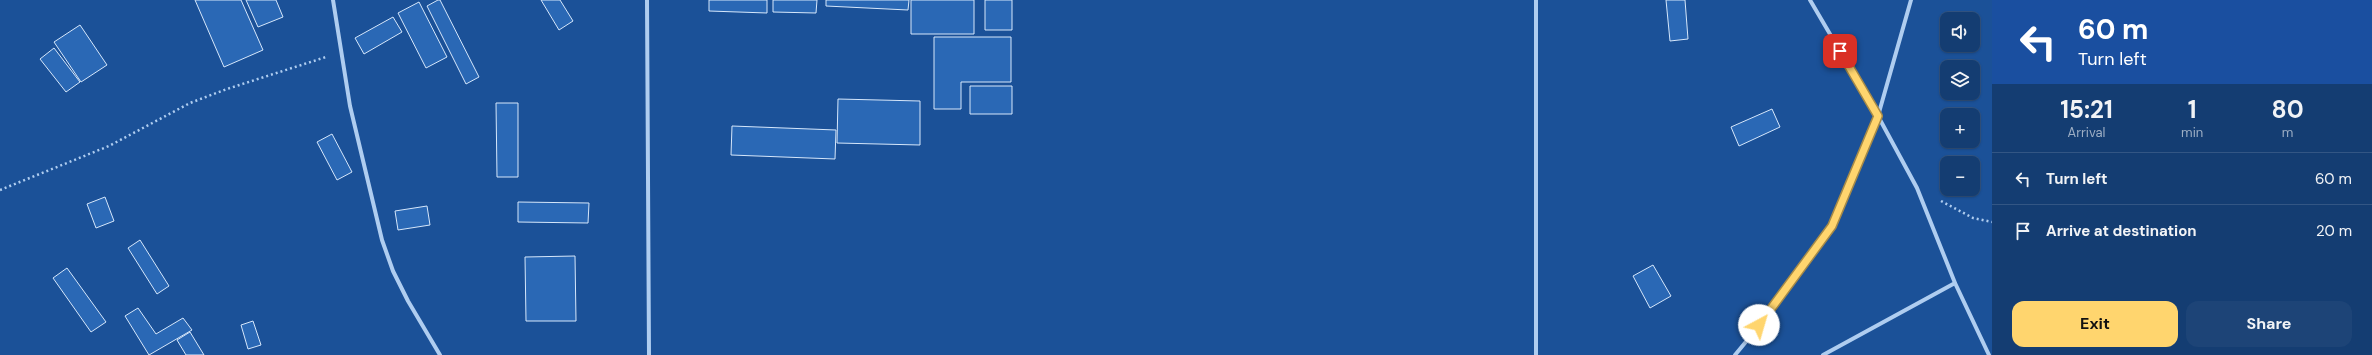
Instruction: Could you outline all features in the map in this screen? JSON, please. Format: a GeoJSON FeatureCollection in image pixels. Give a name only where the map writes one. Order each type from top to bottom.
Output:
{"type":"FeatureCollection","features":[{"type":"Feature","properties":{"kind":"street"},"geometry":{"type":"LineString","coordinates":[[334,0],[350,106],[382,240],[393,271],[408,301],[440,355]]}},
{"type":"Feature","properties":{"kind":"street"},"geometry":{"type":"LineString","coordinates":[[647,0],[649,355]]}},
{"type":"Feature","properties":{"kind":"street"},"geometry":{"type":"LineString","coordinates":[[1536,0],[1536,355]]}},
{"type":"Feature","properties":{"kind":"street"},"geometry":{"type":"LineString","coordinates":[[1810,0],[1878,116],[1916,188],[1955,283],[1990,355]]}},
{"type":"Feature","properties":{"kind":"street"},"geometry":{"type":"LineString","coordinates":[[1735,355],[1768,315],[1832,226],[1878,116],[1911,0]]}},
{"type":"Feature","properties":{"kind":"street"},"geometry":{"type":"LineString","coordinates":[[1823,355],[1955,283]]}},
{"type":"Feature","properties":{"kind":"path"},"geometry":{"type":"LineString","coordinates":[[0,190],[109,146],[190,103],[227,89],[342,52]]}},
{"type":"Feature","properties":{"kind":"path"},"geometry":{"type":"LineString","coordinates":[[1916,188],[1973,218],[1992,222]]}},
{"type":"Feature","properties":{"kind":"building"},"geometry":{"type":"Polygon","coordinates":[[[195,0],[241,0],[263,50],[224,67],[195,0]]]}},
{"type":"Feature","properties":{"kind":"building"},"geometry":{"type":"Polygon","coordinates":[[[246,0],[276,0],[283,17],[258,27],[246,0]]]}},
{"type":"Feature","properties":{"kind":"building"},"geometry":{"type":"Polygon","coordinates":[[[440,0],[479,77],[466,84],[427,6],[440,0]]]}},
{"type":"Feature","properties":{"kind":"building"},"geometry":{"type":"Polygon","coordinates":[[[541,0],[560,0],[573,21],[559,30],[541,0]]]}},
{"type":"Feature","properties":{"kind":"building"},"geometry":{"type":"Polygon","coordinates":[[[709,0],[767,0],[767,13],[709,11],[709,0]]]}},
{"type":"Feature","properties":{"kind":"building"},"geometry":{"type":"Polygon","coordinates":[[[773,0],[817,0],[816,13],[773,12],[773,0]]]}},
{"type":"Feature","properties":{"kind":"building"},"geometry":{"type":"Polygon","coordinates":[[[826,0],[909,0],[908,10],[826,6],[826,0]]]}},
{"type":"Feature","properties":{"kind":"building"},"geometry":{"type":"Polygon","coordinates":[[[911,0],[974,0],[974,34],[911,34],[911,0]]]}},
{"type":"Feature","properties":{"kind":"building"},"geometry":{"type":"Polygon","coordinates":[[[985,0],[1012,0],[1012,30],[985,30],[985,0]]]}},
{"type":"Feature","properties":{"kind":"building"},"geometry":{"type":"Polygon","coordinates":[[[1666,0],[1685,0],[1688,39],[1670,41],[1666,0]]]}},
{"type":"Feature","properties":{"kind":"building"},"geometry":{"type":"Polygon","coordinates":[[[419,2],[447,57],[426,68],[398,13],[419,2]]]}},
{"type":"Feature","properties":{"kind":"building"},"geometry":{"type":"Polygon","coordinates":[[[393,17],[402,32],[364,54],[355,38],[393,17]]]}},
{"type":"Feature","properties":{"kind":"building"},"geometry":{"type":"Polygon","coordinates":[[[80,25],[107,65],[81,82],[54,42],[80,25]]]}},
{"type":"Feature","properties":{"kind":"building"},"geometry":{"type":"Polygon","coordinates":[[[934,37],[1011,37],[1011,82],[961,82],[961,109],[934,109],[934,37]]]}},
{"type":"Feature","properties":{"kind":"building"},"geometry":{"type":"Polygon","coordinates":[[[54,48],[80,82],[66,92],[40,59],[54,48]]]}},
{"type":"Feature","properties":{"kind":"building"},"geometry":{"type":"Polygon","coordinates":[[[970,86],[1012,86],[1012,114],[970,114],[970,86]]]}},
{"type":"Feature","properties":{"kind":"building"},"geometry":{"type":"Polygon","coordinates":[[[838,99],[920,101],[920,145],[837,143],[838,99]]]}},
{"type":"Feature","properties":{"kind":"building"},"geometry":{"type":"Polygon","coordinates":[[[496,103],[518,103],[518,177],[497,177],[496,103]]]}},
{"type":"Feature","properties":{"kind":"building"},"geometry":{"type":"Polygon","coordinates":[[[1772,109],[1780,127],[1739,146],[1731,127],[1772,109]]]}},
{"type":"Feature","properties":{"kind":"building"},"geometry":{"type":"Polygon","coordinates":[[[732,126],[836,130],[835,159],[731,155],[732,126]]]}},
{"type":"Feature","properties":{"kind":"building"},"geometry":{"type":"Polygon","coordinates":[[[332,134],[352,172],[337,180],[317,142],[332,134]]]}},
{"type":"Feature","properties":{"kind":"building"},"geometry":{"type":"Polygon","coordinates":[[[105,197],[114,221],[96,228],[87,204],[105,197]]]}},
{"type":"Feature","properties":{"kind":"building"},"geometry":{"type":"Polygon","coordinates":[[[518,202],[589,203],[588,223],[518,222],[518,202]]]}},
{"type":"Feature","properties":{"kind":"building"},"geometry":{"type":"Polygon","coordinates":[[[427,206],[430,225],[398,230],[395,211],[427,206]]]}},
{"type":"Feature","properties":{"kind":"building"},"geometry":{"type":"Polygon","coordinates":[[[140,240],[169,286],[157,294],[128,248],[140,240]]]}},
{"type":"Feature","properties":{"kind":"building"},"geometry":{"type":"Polygon","coordinates":[[[575,256],[576,321],[526,321],[525,257],[575,256]]]}},
{"type":"Feature","properties":{"kind":"building"},"geometry":{"type":"Polygon","coordinates":[[[1653,265],[1671,296],[1650,308],[1633,276],[1653,265]]]}},
{"type":"Feature","properties":{"kind":"building"},"geometry":{"type":"Polygon","coordinates":[[[67,268],[106,322],[91,332],[53,278],[67,268]]]}},
{"type":"Feature","properties":{"kind":"building"},"geometry":{"type":"Polygon","coordinates":[[[138,308],[156,334],[183,318],[192,330],[149,355],[125,316],[138,308]]]}},
{"type":"Feature","properties":{"kind":"building"},"geometry":{"type":"Polygon","coordinates":[[[253,321],[261,345],[248,349],[241,325],[253,321]]]}},
{"type":"Feature","properties":{"kind":"building"},"geometry":{"type":"Polygon","coordinates":[[[190,332],[204,355],[186,355],[177,340],[190,332]]]}},
{"type":"Feature","properties":{"kind":"route"},"geometry":{"type":"LineString","coordinates":[[1759,325],[1768,315],[1832,226],[1878,116],[1840,51]]}}]}
